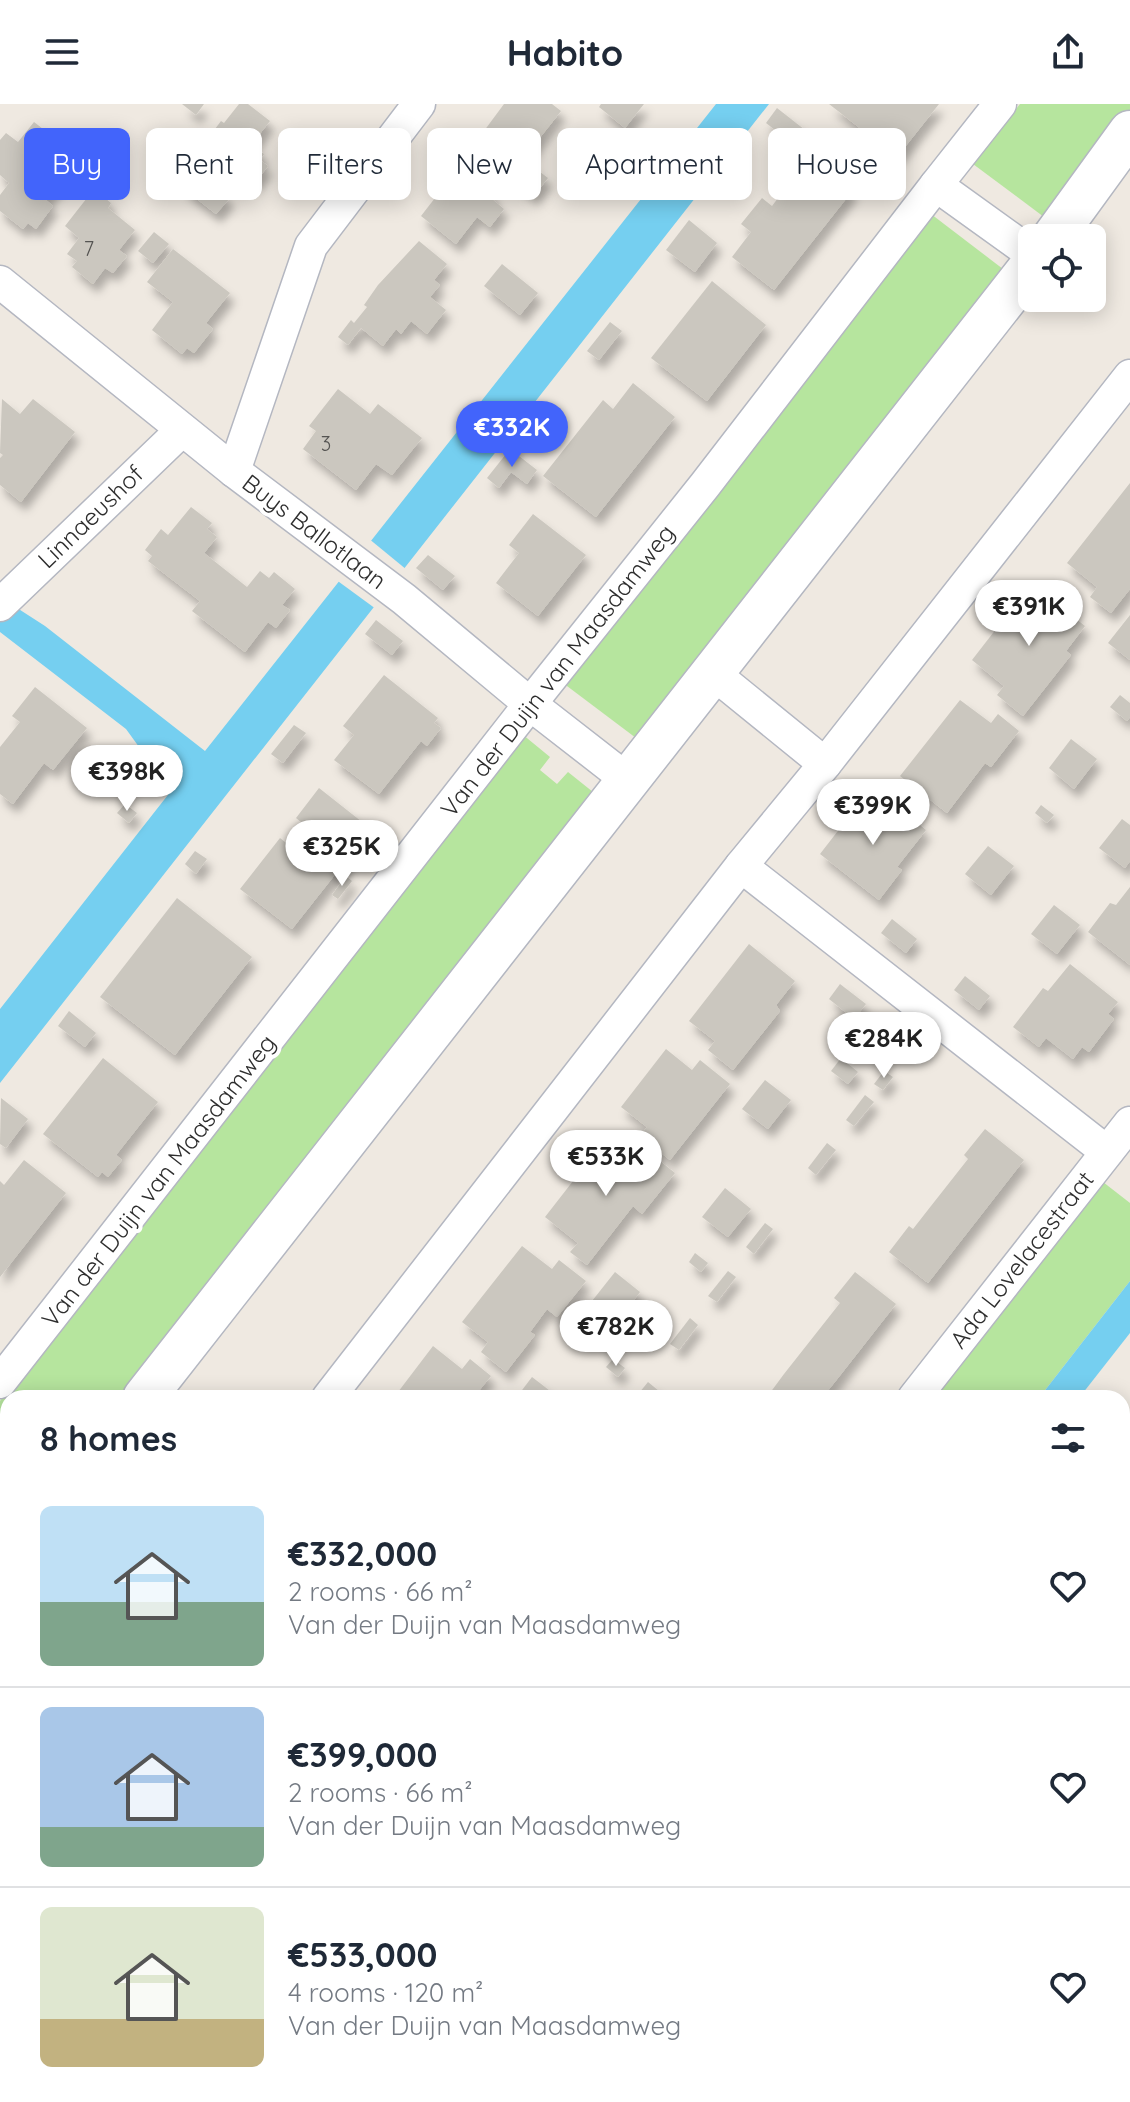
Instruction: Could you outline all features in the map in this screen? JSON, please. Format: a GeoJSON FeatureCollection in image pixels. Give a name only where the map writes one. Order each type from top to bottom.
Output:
{"type":"FeatureCollection","features":[{"type":"Feature","properties":{"kind":"street","name":"Van der Duijn van Maasdamweg"},"geometry":{"type":"LineString","coordinates":[[0,1382],[705,485],[1000,104]]}},
{"type":"Feature","properties":{"kind":"street"},"geometry":{"type":"LineString","coordinates":[[234,471],[311,246],[413,106]]}},
{"type":"Feature","properties":{"kind":"street"},"geometry":{"type":"LineString","coordinates":[[1064,224],[1130,132]]}},
{"type":"Feature","properties":{"kind":"street"},"geometry":{"type":"LineString","coordinates":[[1082,201],[1130,154]]}},
{"type":"Feature","properties":{"kind":"street"},"geometry":{"type":"LineString","coordinates":[[936,185],[1018,244]]}},
{"type":"Feature","properties":{"kind":"street","name":"Buys Ballotlaan"},"geometry":{"type":"LineString","coordinates":[[0,282],[182,430],[404,599],[629,781]]}},
{"type":"Feature","properties":{"kind":"street"},"geometry":{"type":"LineString","coordinates":[[150,1390],[1018,283]]}},
{"type":"Feature","properties":{"kind":"street"},"geometry":{"type":"LineString","coordinates":[[334,1390],[741,866],[1130,376]]}},
{"type":"Feature","properties":{"kind":"street","name":"Linnaeushof"},"geometry":{"type":"LineString","coordinates":[[9,596],[182,430]]}},
{"type":"Feature","properties":{"kind":"street"},"geometry":{"type":"LineString","coordinates":[[713,673],[825,764]]}},
{"type":"Feature","properties":{"kind":"street"},"geometry":{"type":"LineString","coordinates":[[741,866],[1107,1152]]}},
{"type":"Feature","properties":{"kind":"street","name":"Ada Lovelacestraat"},"geometry":{"type":"LineString","coordinates":[[920,1390],[1130,1123]]}},
{"type":"Feature","properties":{"kind":"green space"},"geometry":{"type":"Polygon","coordinates":[[[1020,104],[1130,104],[1130,112],[1044,217],[973,164],[1020,104]]]}},
{"type":"Feature","properties":{"kind":"green space"},"geometry":{"type":"Polygon","coordinates":[[[931,214],[1003,269],[636,738],[563,683],[931,214]]]}},
{"type":"Feature","properties":{"kind":"green space"},"geometry":{"type":"Polygon","coordinates":[[[522,734],[550,757],[540,770],[557,784],[568,772],[593,792],[124,1390],[9,1390],[522,734]]]}},
{"type":"Feature","properties":{"kind":"green space"},"geometry":{"type":"Polygon","coordinates":[[[1103,1182],[1130,1203],[1130,1281],[1045,1390],[939,1390],[1103,1182]]]}},
{"type":"Feature","properties":{"kind":"water"},"geometry":{"type":"Polygon","coordinates":[[[716,104],[769,104],[750,128],[697,128],[716,104]]]}},
{"type":"Feature","properties":{"kind":"water"},"geometry":{"type":"Polygon","coordinates":[[[640,200],[694,200],[0,1083],[0,1009],[171,791],[126,729],[0,632],[0,597],[45,626],[205,751],[640,200]]]}},
{"type":"Feature","properties":{"kind":"water"},"geometry":{"type":"Polygon","coordinates":[[[1130,1281],[1130,1333],[1085,1390],[1045,1390],[1130,1281]]]}},
{"type":"Feature","properties":{"kind":"pier"},"geometry":{"type":"Polygon","coordinates":[[[368,538],[407,570],[376,609],[335,579],[368,538]]]}},
{"type":"Feature","properties":{"kind":"building"},"geometry":{"type":"Polygon","coordinates":[[[182,104],[204,104],[196,115],[182,104]]]}},
{"type":"Feature","properties":{"kind":"building"},"geometry":{"type":"Polygon","coordinates":[[[239,104],[248,104],[270,121],[262,131],[262,128],[216,128],[221,121],[224,123],[239,104]]]}},
{"type":"Feature","properties":{"kind":"building"},"geometry":{"type":"Polygon","coordinates":[[[504,104],[552,104],[561,111],[541,136],[541,128],[486,128],[504,104]]]}},
{"type":"Feature","properties":{"kind":"building"},"geometry":{"type":"Polygon","coordinates":[[[601,104],[644,104],[625,128],[599,107],[601,104]]]}},
{"type":"Feature","properties":{"kind":"building"},"geometry":{"type":"Polygon","coordinates":[[[829,104],[939,104],[906,146],[906,128],[860,128],[829,104]]]}},
{"type":"Feature","properties":{"kind":"building"},"geometry":{"type":"Polygon","coordinates":[[[777,108],[802,128],[772,128],[766,123],[777,108]]]}},
{"type":"Feature","properties":{"kind":"building"},"geometry":{"type":"Polygon","coordinates":[[[6,133],[18,142],[24,134],[24,200],[46,200],[53,206],[36,229],[28,223],[23,229],[0,211],[0,195],[9,183],[0,175],[0,140],[6,133]]]}},
{"type":"Feature","properties":{"kind":"building"},"geometry":{"type":"Polygon","coordinates":[[[541,173],[548,178],[541,187],[541,173]]]}},
{"type":"Feature","properties":{"kind":"building"},"geometry":{"type":"Polygon","coordinates":[[[762,198],[772,206],[776,200],[845,200],[774,290],[732,257],[751,232],[741,224],[762,198]]]}},
{"type":"Feature","properties":{"kind":"building"},"geometry":{"type":"Polygon","coordinates":[[[85,200],[107,200],[111,203],[108,208],[135,230],[119,250],[127,256],[113,273],[105,268],[93,284],[72,267],[77,261],[67,254],[79,238],[65,226],[85,200]]]}},
{"type":"Feature","properties":{"kind":"building"},"geometry":{"type":"Polygon","coordinates":[[[198,200],[228,200],[216,214],[198,200]]]}},
{"type":"Feature","properties":{"kind":"building"},"geometry":{"type":"Polygon","coordinates":[[[433,200],[493,200],[504,209],[490,227],[477,217],[456,244],[421,216],[433,200]]]}},
{"type":"Feature","properties":{"kind":"building"},"geometry":{"type":"Polygon","coordinates":[[[689,220],[717,243],[695,272],[666,250],[689,220]]]}},
{"type":"Feature","properties":{"kind":"building"},"geometry":{"type":"Polygon","coordinates":[[[154,232],[169,244],[153,263],[138,251],[154,232]]]}},
{"type":"Feature","properties":{"kind":"building"},"geometry":{"type":"Polygon","coordinates":[[[419,241],[447,264],[434,280],[440,285],[430,297],[446,310],[427,334],[411,321],[401,334],[396,329],[383,346],[361,328],[348,345],[338,337],[351,320],[354,323],[367,307],[364,305],[378,285],[419,241]]]}},
{"type":"Feature","properties":{"kind":"building"},"geometry":{"type":"Polygon","coordinates":[[[173,249],[230,293],[206,323],[213,329],[194,353],[187,348],[182,354],[152,330],[173,302],[147,282],[173,249]]]}},
{"type":"Feature","properties":{"kind":"building"},"geometry":{"type":"Polygon","coordinates":[[[502,264],[538,293],[520,315],[484,286],[502,264]]]}},
{"type":"Feature","properties":{"kind":"building"},"geometry":{"type":"Polygon","coordinates":[[[712,281],[766,325],[707,401],[651,358],[712,281]]]}},
{"type":"Feature","properties":{"kind":"building"},"geometry":{"type":"Polygon","coordinates":[[[610,322],[622,331],[599,360],[587,351],[610,322]]]}},
{"type":"Feature","properties":{"kind":"building"},"geometry":{"type":"Polygon","coordinates":[[[633,383],[675,417],[596,517],[543,476],[603,400],[613,409],[633,383]]]}},
{"type":"Feature","properties":{"kind":"building"},"geometry":{"type":"Polygon","coordinates":[[[338,389],[370,414],[378,404],[422,438],[392,475],[376,464],[356,490],[303,449],[316,431],[309,426],[338,389]]]}},
{"type":"Feature","properties":{"kind":"building"},"geometry":{"type":"Polygon","coordinates":[[[2,399],[20,414],[33,399],[75,432],[21,502],[0,485],[2,399]]]}},
{"type":"Feature","properties":{"kind":"building"},"geometry":{"type":"Polygon","coordinates":[[[510,449],[537,470],[527,484],[511,472],[499,488],[487,478],[510,449]]]}},
{"type":"Feature","properties":{"kind":"building"},"geometry":{"type":"Polygon","coordinates":[[[1130,483],[1130,589],[1111,613],[1090,597],[1097,587],[1067,563],[1130,483]]]}},
{"type":"Feature","properties":{"kind":"building"},"geometry":{"type":"Polygon","coordinates":[[[191,507],[212,523],[207,529],[217,537],[204,553],[247,587],[260,571],[269,578],[274,572],[295,589],[282,605],[290,610],[276,628],[268,622],[245,652],[192,611],[200,601],[148,561],[152,556],[145,550],[161,529],[168,535],[191,507]]]}},
{"type":"Feature","properties":{"kind":"building"},"geometry":{"type":"Polygon","coordinates":[[[533,514],[586,555],[538,616],[496,583],[519,553],[509,545],[533,514]]]}},
{"type":"Feature","properties":{"kind":"building"},"geometry":{"type":"Polygon","coordinates":[[[428,555],[455,576],[443,590],[416,568],[428,555]]]}},
{"type":"Feature","properties":{"kind":"building"},"geometry":{"type":"Polygon","coordinates":[[[1031,584],[1085,626],[1066,651],[1071,655],[1023,716],[997,695],[1004,686],[972,660],[1031,584]]]}},
{"type":"Feature","properties":{"kind":"building"},"geometry":{"type":"Polygon","coordinates":[[[1130,615],[1130,660],[1108,643],[1130,615]]]}},
{"type":"Feature","properties":{"kind":"building"},"geometry":{"type":"Polygon","coordinates":[[[376,620],[403,641],[392,655],[365,634],[376,620]]]}},
{"type":"Feature","properties":{"kind":"building"},"geometry":{"type":"Polygon","coordinates":[[[384,675],[438,718],[434,723],[441,728],[427,746],[421,741],[379,794],[334,760],[354,735],[343,726],[384,675]]]}},
{"type":"Feature","properties":{"kind":"building"},"geometry":{"type":"Polygon","coordinates":[[[35,687],[87,728],[53,770],[44,763],[13,804],[0,794],[0,747],[20,722],[12,716],[35,687]]]}},
{"type":"Feature","properties":{"kind":"building"},"geometry":{"type":"Polygon","coordinates":[[[1120,695],[1130,703],[1127,721],[1110,707],[1120,695]]]}},
{"type":"Feature","properties":{"kind":"building"},"geometry":{"type":"Polygon","coordinates":[[[960,700],[991,723],[998,714],[1019,731],[991,767],[985,763],[947,813],[900,776],[960,700]]]}},
{"type":"Feature","properties":{"kind":"building"},"geometry":{"type":"Polygon","coordinates":[[[294,725],[306,733],[283,763],[271,754],[294,725]]]}},
{"type":"Feature","properties":{"kind":"building"},"geometry":{"type":"Polygon","coordinates":[[[1071,739],[1097,759],[1074,789],[1049,768],[1071,739]]]}},
{"type":"Feature","properties":{"kind":"building"},"geometry":{"type":"Polygon","coordinates":[[[319,788],[371,829],[292,929],[240,889],[280,838],[290,846],[306,826],[296,818],[319,788]]]}},
{"type":"Feature","properties":{"kind":"building"},"geometry":{"type":"Polygon","coordinates":[[[865,796],[897,822],[905,813],[926,830],[897,867],[902,870],[879,900],[820,854],[865,796]]]}},
{"type":"Feature","properties":{"kind":"building"},"geometry":{"type":"Polygon","coordinates":[[[125,804],[137,813],[129,823],[117,813],[125,804]]]}},
{"type":"Feature","properties":{"kind":"building"},"geometry":{"type":"Polygon","coordinates":[[[1041,805],[1054,815],[1047,823],[1035,813],[1041,805]]]}},
{"type":"Feature","properties":{"kind":"building"},"geometry":{"type":"Polygon","coordinates":[[[1122,819],[1130,825],[1130,861],[1125,868],[1099,848],[1122,819]]]}},
{"type":"Feature","properties":{"kind":"building"},"geometry":{"type":"Polygon","coordinates":[[[988,846],[1014,866],[991,895],[965,874],[988,846]]]}},
{"type":"Feature","properties":{"kind":"building"},"geometry":{"type":"Polygon","coordinates":[[[195,851],[207,859],[196,874],[185,864],[195,851]]]}},
{"type":"Feature","properties":{"kind":"building"},"geometry":{"type":"Polygon","coordinates":[[[346,876],[352,881],[338,899],[332,895],[346,876]]]}},
{"type":"Feature","properties":{"kind":"building"},"geometry":{"type":"Polygon","coordinates":[[[1130,887],[1130,965],[1088,932],[1110,903],[1116,905],[1130,887]]]}},
{"type":"Feature","properties":{"kind":"building"},"geometry":{"type":"Polygon","coordinates":[[[177,898],[252,957],[175,1055],[100,997],[177,898]]]}},
{"type":"Feature","properties":{"kind":"building"},"geometry":{"type":"Polygon","coordinates":[[[1054,905],[1080,925],[1057,954],[1031,934],[1054,905]]]}},
{"type":"Feature","properties":{"kind":"building"},"geometry":{"type":"Polygon","coordinates":[[[892,919],[917,939],[906,953],[881,933],[892,919]]]}},
{"type":"Feature","properties":{"kind":"building"},"geometry":{"type":"Polygon","coordinates":[[[749,944],[795,981],[776,1005],[780,1011],[733,1070],[708,1050],[715,1041],[689,1021],[749,944]]]}},
{"type":"Feature","properties":{"kind":"building"},"geometry":{"type":"Polygon","coordinates":[[[1070,964],[1118,1002],[1108,1014],[1114,1019],[1089,1052],[1082,1047],[1073,1059],[1046,1038],[1039,1047],[1013,1027],[1043,988],[1048,991],[1070,964]]]}},
{"type":"Feature","properties":{"kind":"building"},"geometry":{"type":"Polygon","coordinates":[[[965,976],[990,996],[979,1010],[954,990],[965,976]]]}},
{"type":"Feature","properties":{"kind":"building"},"geometry":{"type":"Polygon","coordinates":[[[840,984],[866,1004],[854,1019],[829,999],[840,984]]]}},
{"type":"Feature","properties":{"kind":"building"},"geometry":{"type":"Polygon","coordinates":[[[69,1011],[96,1033],[85,1047],[58,1026],[69,1011]]]}},
{"type":"Feature","properties":{"kind":"building"},"geometry":{"type":"Polygon","coordinates":[[[666,1049],[692,1070],[700,1060],[730,1084],[670,1160],[640,1136],[647,1127],[621,1107],[666,1049]]]}},
{"type":"Feature","properties":{"kind":"building"},"geometry":{"type":"Polygon","coordinates":[[[103,1058],[158,1102],[116,1155],[122,1160],[108,1177],[102,1172],[98,1177],[43,1134],[103,1058]]]}},
{"type":"Feature","properties":{"kind":"building"},"geometry":{"type":"Polygon","coordinates":[[[841,1058],[858,1072],[848,1084],[831,1071],[841,1058]]]}},
{"type":"Feature","properties":{"kind":"building"},"geometry":{"type":"Polygon","coordinates":[[[884,1071],[893,1077],[883,1090],[874,1084],[884,1071]]]}},
{"type":"Feature","properties":{"kind":"building"},"geometry":{"type":"Polygon","coordinates":[[[765,1080],[791,1100],[768,1129],[742,1109],[765,1080]]]}},
{"type":"Feature","properties":{"kind":"building"},"geometry":{"type":"Polygon","coordinates":[[[865,1095],[874,1102],[854,1126],[846,1120],[865,1095]]]}},
{"type":"Feature","properties":{"kind":"building"},"geometry":{"type":"Polygon","coordinates":[[[1,1098],[28,1119],[6,1148],[0,1144],[1,1098]]]}},
{"type":"Feature","properties":{"kind":"building"},"geometry":{"type":"Polygon","coordinates":[[[985,1129],[1024,1160],[928,1283],[889,1252],[909,1226],[913,1229],[968,1159],[964,1155],[985,1129]]]}},
{"type":"Feature","properties":{"kind":"building"},"geometry":{"type":"Polygon","coordinates":[[[605,1140],[639,1168],[650,1153],[675,1173],[642,1214],[633,1206],[587,1265],[570,1252],[578,1243],[545,1217],[605,1140]]]}},
{"type":"Feature","properties":{"kind":"building"},"geometry":{"type":"Polygon","coordinates":[[[827,1143],[836,1150],[816,1175],[808,1168],[827,1143]]]}},
{"type":"Feature","properties":{"kind":"building"},"geometry":{"type":"Polygon","coordinates":[[[24,1160],[66,1193],[0,1277],[0,1181],[4,1185],[24,1160]]]}},
{"type":"Feature","properties":{"kind":"building"},"geometry":{"type":"Polygon","coordinates":[[[725,1188],[751,1209],[728,1237],[702,1217],[725,1188]]]}},
{"type":"Feature","properties":{"kind":"building"},"geometry":{"type":"Polygon","coordinates":[[[765,1223],[773,1229],[754,1254],[746,1247],[765,1223]]]}},
{"type":"Feature","properties":{"kind":"building"},"geometry":{"type":"Polygon","coordinates":[[[522,1246],[552,1269],[559,1260],[586,1281],[557,1317],[547,1309],[530,1332],[535,1335],[506,1372],[481,1352],[488,1342],[462,1322],[522,1246]]]}},
{"type":"Feature","properties":{"kind":"building"},"geometry":{"type":"Polygon","coordinates":[[[695,1253],[708,1263],[701,1272],[689,1262],[695,1253]]]}},
{"type":"Feature","properties":{"kind":"building"},"geometry":{"type":"Polygon","coordinates":[[[728,1271],[736,1277],[717,1302],[708,1296],[728,1271]]]}},
{"type":"Feature","properties":{"kind":"building"},"geometry":{"type":"Polygon","coordinates":[[[615,1272],[640,1292],[618,1321],[592,1301],[615,1272]]]}},
{"type":"Feature","properties":{"kind":"building"},"geometry":{"type":"Polygon","coordinates":[[[855,1272],[896,1304],[828,1390],[772,1390],[840,1303],[834,1298],[855,1272]]]}},
{"type":"Feature","properties":{"kind":"building"},"geometry":{"type":"Polygon","coordinates":[[[690,1318],[698,1325],[679,1350],[670,1344],[690,1318]]]}},
{"type":"Feature","properties":{"kind":"building"},"geometry":{"type":"Polygon","coordinates":[[[433,1346],[462,1369],[470,1359],[491,1376],[480,1390],[400,1390],[433,1346]]]}},
{"type":"Feature","properties":{"kind":"building"},"geometry":{"type":"Polygon","coordinates":[[[613,1359],[625,1368],[618,1377],[606,1367],[613,1359]]]}},
{"type":"Feature","properties":{"kind":"building"},"geometry":{"type":"Polygon","coordinates":[[[532,1377],[549,1390],[522,1390],[532,1377]]]}},
{"type":"Feature","properties":{"kind":"building"},"geometry":{"type":"Polygon","coordinates":[[[648,1382],[658,1390],[642,1390],[648,1382]]]}}]}
